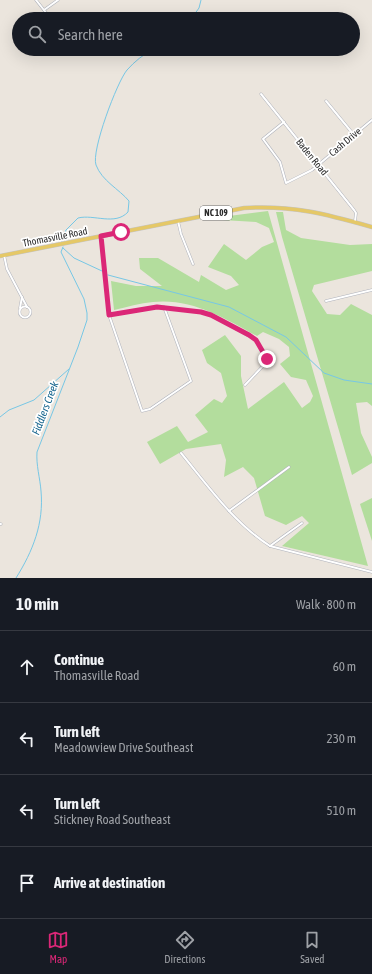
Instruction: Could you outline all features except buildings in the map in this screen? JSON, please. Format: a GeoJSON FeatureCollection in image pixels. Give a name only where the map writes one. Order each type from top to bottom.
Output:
{"type":"FeatureCollection","features":[{"type":"Feature","properties":{"kind":"main road","name":"Thomasville Road"},"geometry":{"type":"LineString","coordinates":[[2,256],[244,208],[297,208],[372,227]]}},
{"type":"Feature","properties":{"kind":"street"},"geometry":{"type":"LineString","coordinates":[[36,0],[44,10],[58,0]]}},
{"type":"Feature","properties":{"kind":"street","name":"Baden Road"},"geometry":{"type":"LineString","coordinates":[[261,94],[354,210],[356,218],[355,222]]}},
{"type":"Feature","properties":{"kind":"street"},"geometry":{"type":"LineString","coordinates":[[326,101],[354,135]]}},
{"type":"Feature","properties":{"kind":"street","name":"Cash Drive"},"geometry":{"type":"LineString","coordinates":[[284,122],[263,139],[280,162],[286,183],[304,175],[318,165],[372,120]]}},
{"type":"Feature","properties":{"kind":"street"},"geometry":{"type":"LineString","coordinates":[[178,220],[181,234],[193,264]]}},
{"type":"Feature","properties":{"kind":"street"},"geometry":{"type":"LineString","coordinates":[[101,236],[109,315],[142,411],[150,409],[191,381],[164,307]]}},
{"type":"Feature","properties":{"kind":"street"},"geometry":{"type":"LineString","coordinates":[[2,256],[7,269],[22,296],[30,312],[25,317],[21,316],[20,309],[22,296]]}},
{"type":"Feature","properties":{"kind":"street"},"geometry":{"type":"LineString","coordinates":[[326,301],[372,290]]}},
{"type":"Feature","properties":{"kind":"street"},"geometry":{"type":"LineString","coordinates":[[20,309],[24,306],[27,307]]}},
{"type":"Feature","properties":{"kind":"street"},"geometry":{"type":"LineString","coordinates":[[109,315],[149,307],[164,307],[201,312],[211,315],[256,340],[267,359],[264,366],[244,385]]}},
{"type":"Feature","properties":{"kind":"street"},"geometry":{"type":"LineString","coordinates":[[181,453],[229,511],[259,539],[270,546],[372,572]]}},
{"type":"Feature","properties":{"kind":"street"},"geometry":{"type":"LineString","coordinates":[[229,511],[289,467]]}},
{"type":"Feature","properties":{"kind":"street"},"geometry":{"type":"LineString","coordinates":[[270,546],[302,523]]}},
{"type":"Feature","properties":{"kind":"green space"},"geometry":{"type":"Polygon","coordinates":[[[268,211],[368,566],[282,546],[309,523],[302,516],[286,525],[265,516],[254,478],[243,467],[224,477],[226,460],[221,444],[186,449],[160,464],[147,442],[177,426],[188,442],[208,432],[195,415],[214,399],[222,403],[227,396],[221,373],[207,363],[202,350],[225,335],[241,356],[241,376],[248,409],[284,382],[302,408],[310,402],[313,396],[306,380],[291,377],[280,364],[290,356],[289,347],[279,339],[263,332],[257,336],[220,316],[194,306],[181,303],[153,302],[114,310],[111,281],[136,286],[162,286],[140,269],[139,258],[158,258],[199,282],[201,275],[226,290],[239,285],[231,276],[208,267],[224,244],[246,260],[262,247],[274,242],[269,228],[256,222],[222,220],[221,217],[268,211]]]}},
{"type":"Feature","properties":{"kind":"green space"},"geometry":{"type":"Polygon","coordinates":[[[276,212],[283,212],[286,230],[301,238],[350,245],[372,244],[372,271],[314,285],[312,291],[327,314],[340,315],[351,304],[372,315],[372,406],[367,402],[356,403],[361,433],[372,457],[372,463],[352,475],[282,237],[276,212]]]}},
{"type":"Feature","properties":{"kind":"green space"},"geometry":{"type":"Polygon","coordinates":[[[372,498],[372,541],[360,504],[372,498]]]}},
{"type":"Feature","properties":{"kind":"waterway","name":"Fiddlers Creek"},"geometry":{"type":"LineString","coordinates":[[196,12],[201,0]]}},
{"type":"Feature","properties":{"kind":"waterway","name":"Fiddlers Creek"},"geometry":{"type":"LineString","coordinates":[[62,241],[66,230],[78,218],[111,219],[123,216],[128,212],[129,201],[102,176],[96,165],[95,157],[101,132],[117,88],[127,70],[142,56]]}},
{"type":"Feature","properties":{"kind":"waterway","name":"Fiddlers Creek"},"geometry":{"type":"LineString","coordinates":[[16,578],[28,558],[36,536],[41,514],[37,452],[87,320],[84,299],[61,252],[63,247]]}},
{"type":"Feature","properties":{"kind":"waterway"},"geometry":{"type":"LineString","coordinates":[[63,248],[74,258],[102,271]]}},
{"type":"Feature","properties":{"kind":"waterway"},"geometry":{"type":"LineString","coordinates":[[108,275],[229,307],[286,337],[324,373],[344,380],[372,384]]}},
{"type":"Feature","properties":{"kind":"waterway"},"geometry":{"type":"LineString","coordinates":[[0,417],[9,410],[34,400],[69,369]]}},
{"type":"Feature","properties":{"kind":"route"},"geometry":{"type":"LineString","coordinates":[[121,232],[101,236],[109,315],[149,307],[201,312],[211,315],[249,335],[256,340],[267,359]]}}]}
